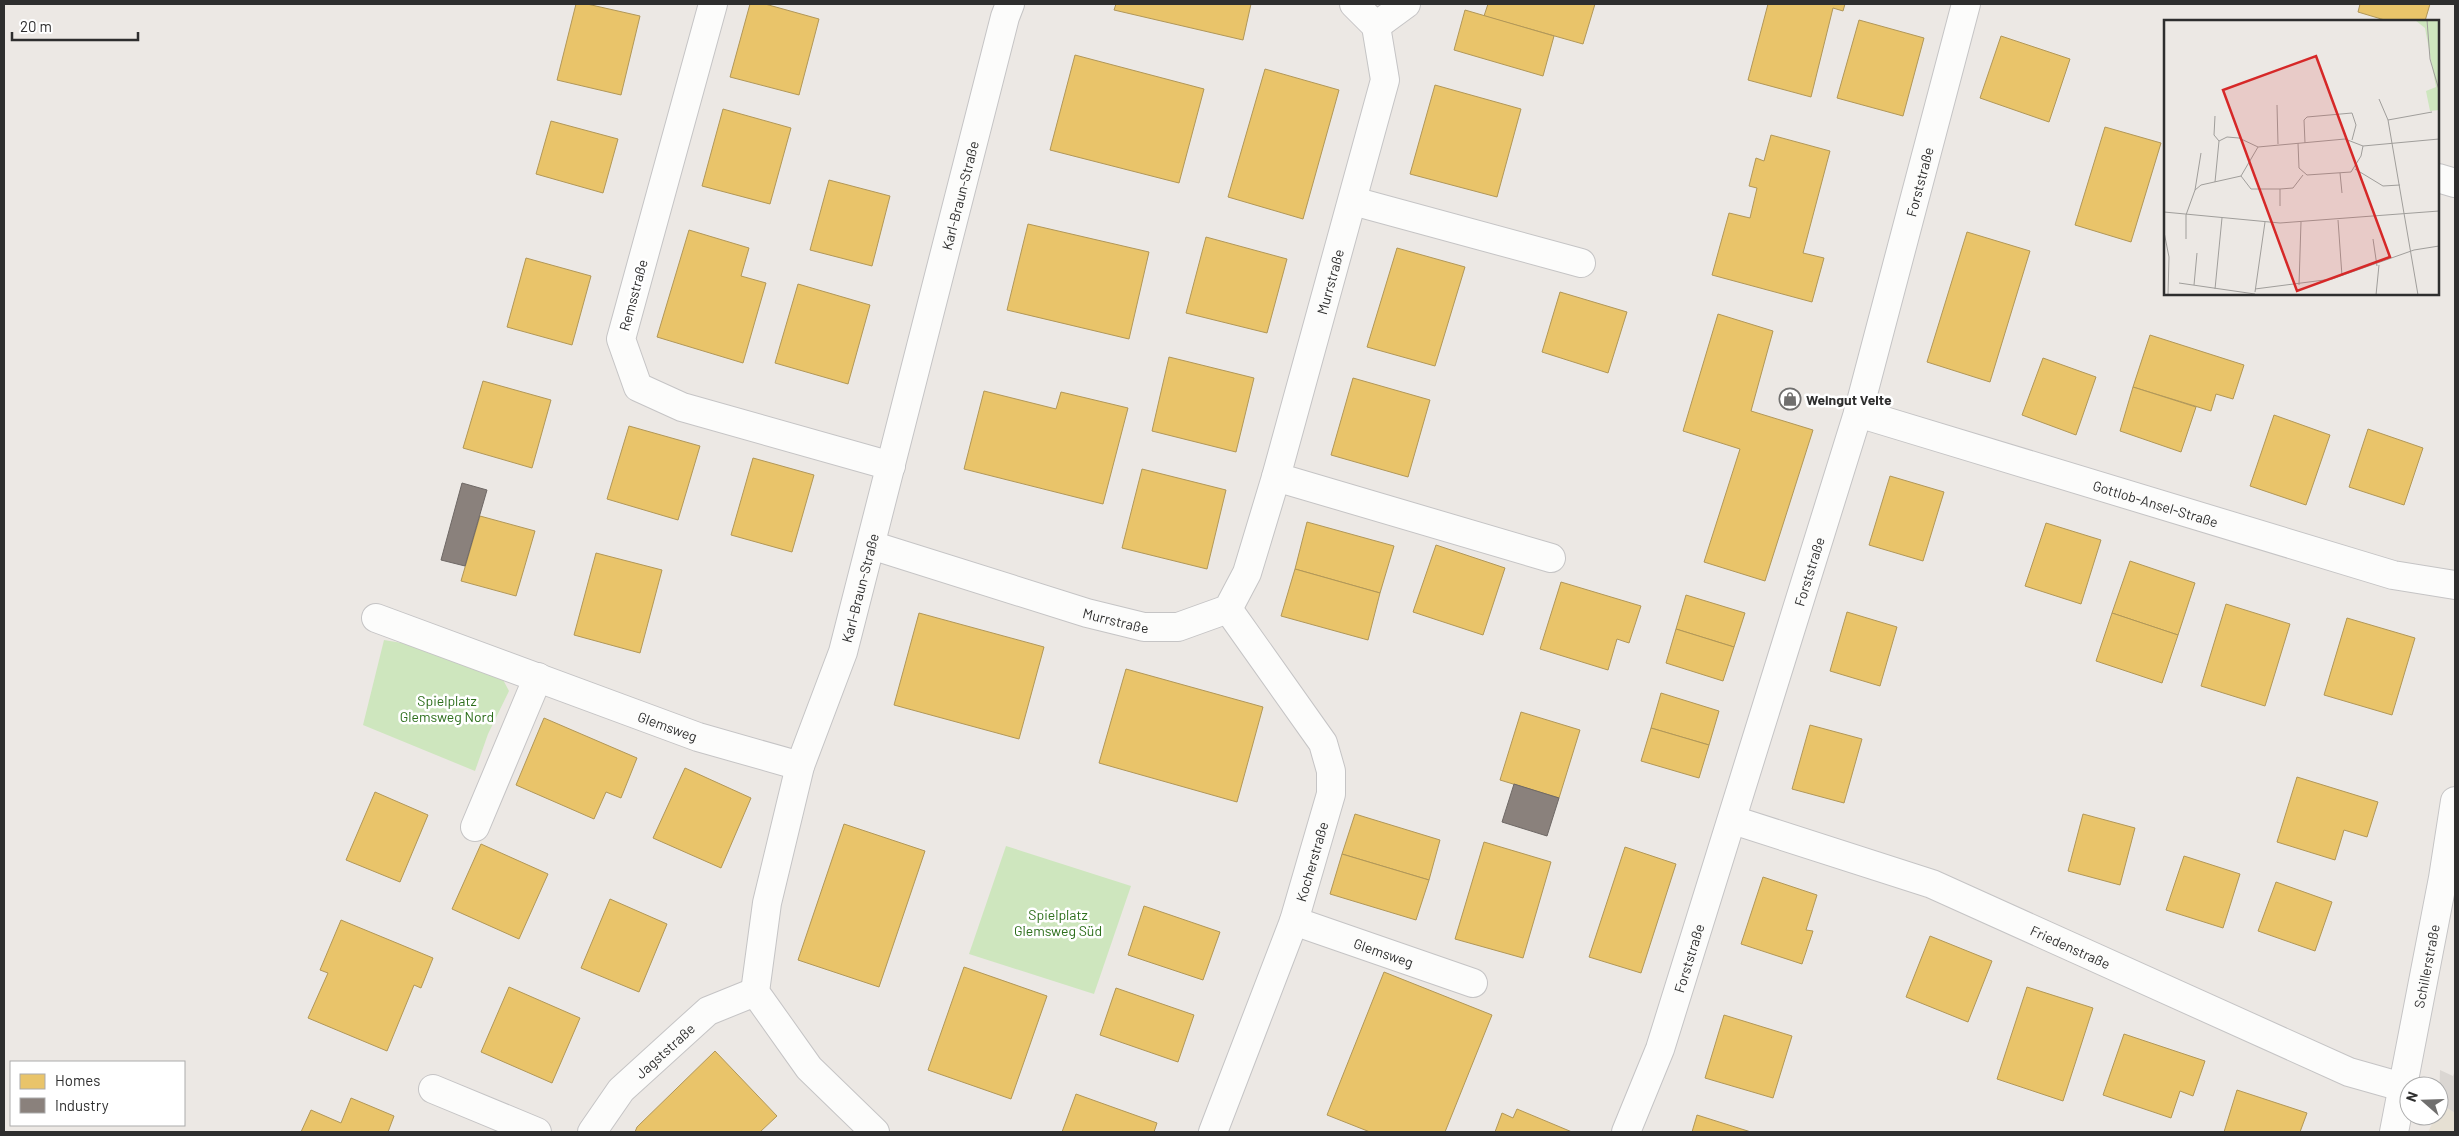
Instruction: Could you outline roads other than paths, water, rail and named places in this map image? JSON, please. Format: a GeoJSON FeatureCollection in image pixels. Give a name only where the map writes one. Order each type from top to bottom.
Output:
{"type":"FeatureCollection","features":[{"type":"Feature","properties":{"kind":"street","name":"Remsstraße"},"geometry":{"type":"LineString","coordinates":[[713,4],[621,339],[638,387],[682,407],[891,466]]}},
{"type":"Feature","properties":{"kind":"street","name":"Karl-Braun-Straße"},"geometry":{"type":"LineString","coordinates":[[755,992],[767,903],[800,766],[844,652],[1005,17],[1010,4]]}},
{"type":"Feature","properties":{"kind":"street"},"geometry":{"type":"LineString","coordinates":[[1354,4],[1376,26],[1406,4]]}},
{"type":"Feature","properties":{"kind":"street","name":"Forststraße"},"geometry":{"type":"LineString","coordinates":[[1626,1132],[1660,1049],[1733,820],[1858,412],[1966,4]]}},
{"type":"Feature","properties":{"kind":"street","name":"Murrstraße"},"geometry":{"type":"LineString","coordinates":[[871,545],[1087,613],[1144,627],[1178,627],[1228,609],[1247,573],[1276,477],[1385,80],[1376,26]]}},
{"type":"Feature","properties":{"kind":"street"},"geometry":{"type":"LineString","coordinates":[[2439,178],[2455,183]]}},
{"type":"Feature","properties":{"kind":"street"},"geometry":{"type":"LineString","coordinates":[[1352,201],[1581,262]]}},
{"type":"Feature","properties":{"kind":"street","name":"Gottlob-Ansel-Straße"},"geometry":{"type":"LineString","coordinates":[[1858,412],[2393,575],[2455,585]]}},
{"type":"Feature","properties":{"kind":"street"},"geometry":{"type":"LineString","coordinates":[[1276,477],[1551,558]]}},
{"type":"Feature","properties":{"kind":"street","name":"Kocherstraße"},"geometry":{"type":"LineString","coordinates":[[1213,1132],[1294,921],[1331,794],[1331,771],[1323,743],[1228,609]]}},
{"type":"Feature","properties":{"kind":"street","name":"Glemsweg"},"geometry":{"type":"LineString","coordinates":[[376,618],[698,737],[800,766]]}},
{"type":"Feature","properties":{"kind":"street"},"geometry":{"type":"LineString","coordinates":[[475,827],[538,677]]}},
{"type":"Feature","properties":{"kind":"street","name":"Schillerstraße"},"geometry":{"type":"LineString","coordinates":[[2404,1076],[2443,878],[2455,801]]}},
{"type":"Feature","properties":{"kind":"street","name":"Friedenstraße"},"geometry":{"type":"LineString","coordinates":[[1733,820],[1932,884],[2349,1072],[2399,1087]]}},
{"type":"Feature","properties":{"kind":"street","name":"Glemsweg"},"geometry":{"type":"LineString","coordinates":[[1294,921],[1473,983]]}},
{"type":"Feature","properties":{"kind":"street"},"geometry":{"type":"LineString","coordinates":[[755,992],[809,1068],[875,1132]]}},
{"type":"Feature","properties":{"kind":"street","name":"Jagststraße"},"geometry":{"type":"LineString","coordinates":[[592,1132],[621,1090],[708,1011],[755,992]]}},
{"type":"Feature","properties":{"kind":"street"},"geometry":{"type":"LineString","coordinates":[[433,1089],[537,1132]]}},
{"type":"Feature","properties":{"kind":"street","name":"Schillerstraße"},"geometry":{"type":"LineString","coordinates":[[2394,1132],[2399,1104]]}},
{"type":"Feature","properties":{"kind":"place","name":"Weingut Velte"},"geometry":{"type":"Point","coordinates":[1790,399]}},
{"type":"Feature","properties":{"kind":"park label","name":"Spielplatz Glemsweg Nord"},"geometry":{"type":"Point","coordinates":[447,708]}},
{"type":"Feature","properties":{"kind":"park label","name":"Spielplatz Glemsweg Süd"},"geometry":{"type":"Point","coordinates":[1058,922]}}]}
